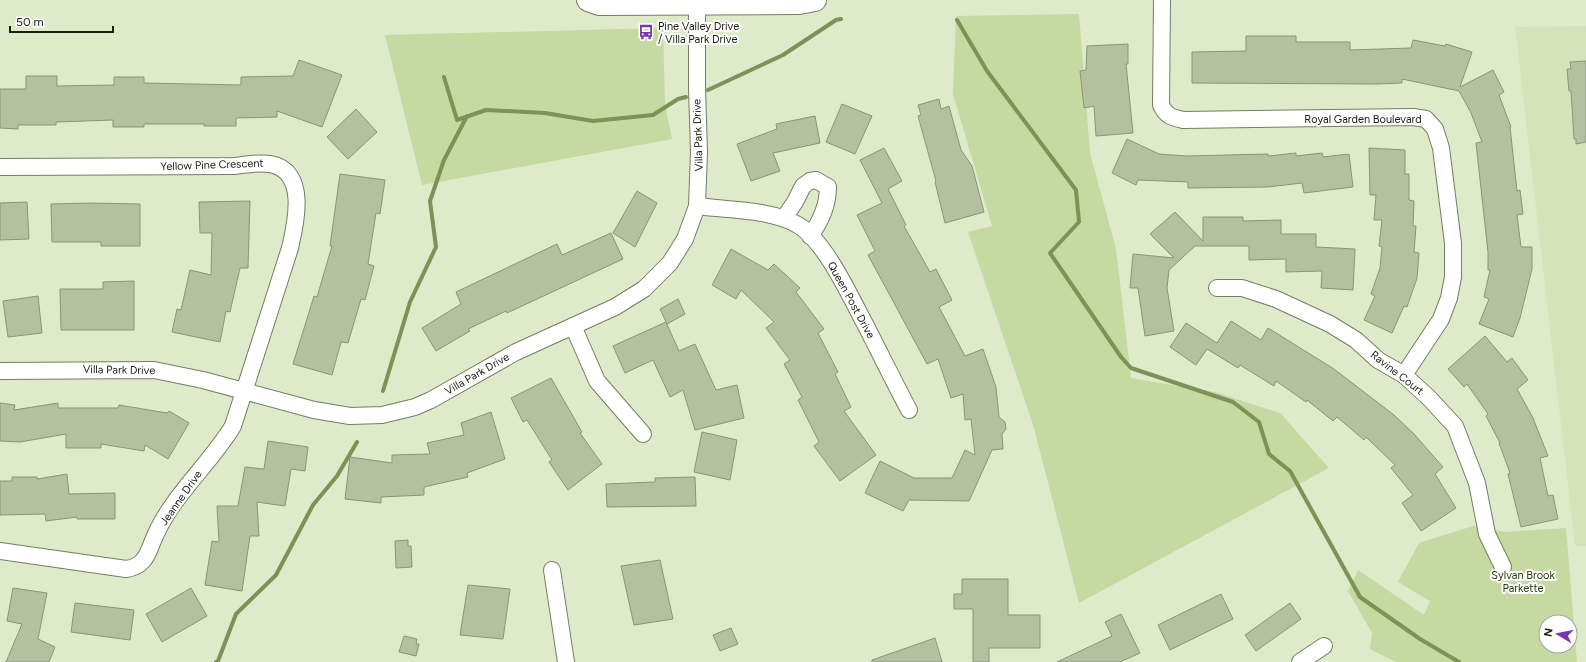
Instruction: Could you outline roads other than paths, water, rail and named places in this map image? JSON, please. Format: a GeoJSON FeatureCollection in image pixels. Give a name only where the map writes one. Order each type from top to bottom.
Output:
{"type":"FeatureCollection","features":[{"type":"Feature","properties":{"kind":"main road"},"geometry":{"type":"LineString","coordinates":[[588,0],[599,4],[697,2],[799,3],[815,0]]}},
{"type":"Feature","properties":{"kind":"street","name":"Royal Garden Boulevard"},"geometry":{"type":"LineString","coordinates":[[1162,0],[1161,105],[1165,114],[1171,117],[1183,120],[1413,117],[1426,118],[1436,129],[1441,148],[1453,243],[1454,277],[1449,298],[1441,318],[1404,376]]}},
{"type":"Feature","properties":{"kind":"street","name":"Villa Park Drive"},"geometry":{"type":"LineString","coordinates":[[0,370],[154,370],[336,415],[367,417],[415,407],[431,400],[516,352],[629,299],[658,277],[670,263],[685,239],[697,206],[700,152],[697,88],[697,2]]}},
{"type":"Feature","properties":{"kind":"street","name":"Yellow Pine Crescent"},"geometry":{"type":"LineString","coordinates":[[0,167],[234,166],[256,163],[271,164],[284,169],[296,189],[294,230],[244,392]]}},
{"type":"Feature","properties":{"kind":"street"},"geometry":{"type":"LineString","coordinates":[[784,218],[795,202],[803,186],[810,181],[816,180],[828,187],[828,195],[822,217],[810,236]]}},
{"type":"Feature","properties":{"kind":"street","name":"Queen Post Drive"},"geometry":{"type":"LineString","coordinates":[[697,206],[753,212],[784,218],[799,225],[824,251],[838,273],[910,410]]}},
{"type":"Feature","properties":{"kind":"street","name":"Ravine Court"},"geometry":{"type":"LineString","coordinates":[[1217,288],[1242,288],[1276,299],[1324,322],[1356,340],[1378,360],[1404,376],[1429,398],[1455,426],[1477,483],[1487,534],[1503,567]]}},
{"type":"Feature","properties":{"kind":"street"},"geometry":{"type":"LineString","coordinates":[[573,326],[597,381],[643,434]]}},
{"type":"Feature","properties":{"kind":"street","name":"Jeanne Drive"},"geometry":{"type":"LineString","coordinates":[[0,550],[126,569],[139,565],[147,556],[169,511],[224,441],[238,414],[244,392]]}},
{"type":"Feature","properties":{"kind":"street"},"geometry":{"type":"LineString","coordinates":[[552,570],[566,662]]}},
{"type":"Feature","properties":{"kind":"street"},"geometry":{"type":"LineString","coordinates":[[1300,662],[1324,646]]}},
{"type":"Feature","properties":{"kind":"waterway"},"geometry":{"type":"LineString","coordinates":[[708,90],[783,55],[836,20],[841,19]]}},
{"type":"Feature","properties":{"kind":"waterway"},"geometry":{"type":"LineString","coordinates":[[957,20],[987,71],[1076,190],[1079,222],[1050,253],[1121,357],[1131,368],[1233,402],[1259,422],[1269,454],[1290,471],[1360,597],[1420,639],[1459,662]]}},
{"type":"Feature","properties":{"kind":"waterway"},"geometry":{"type":"LineString","coordinates":[[444,77],[457,120],[486,110],[545,113],[593,121],[653,115],[678,99],[686,97]]}},
{"type":"Feature","properties":{"kind":"waterway"},"geometry":{"type":"LineString","coordinates":[[383,391],[410,302],[436,247],[430,201],[444,160],[467,116]]}},
{"type":"Feature","properties":{"kind":"waterway"},"geometry":{"type":"LineString","coordinates":[[216,662],[218,661],[236,614],[276,575],[313,505],[337,476],[357,442]]}},
{"type":"Feature","properties":{"kind":"place","name":"Pine Valley Drive / Villa Park Drive"},"geometry":{"type":"Point","coordinates":[646,32]}},
{"type":"Feature","properties":{"kind":"park label","name":"Sylvan Brook Parkette"},"geometry":{"type":"Point","coordinates":[1523,581]}}]}
